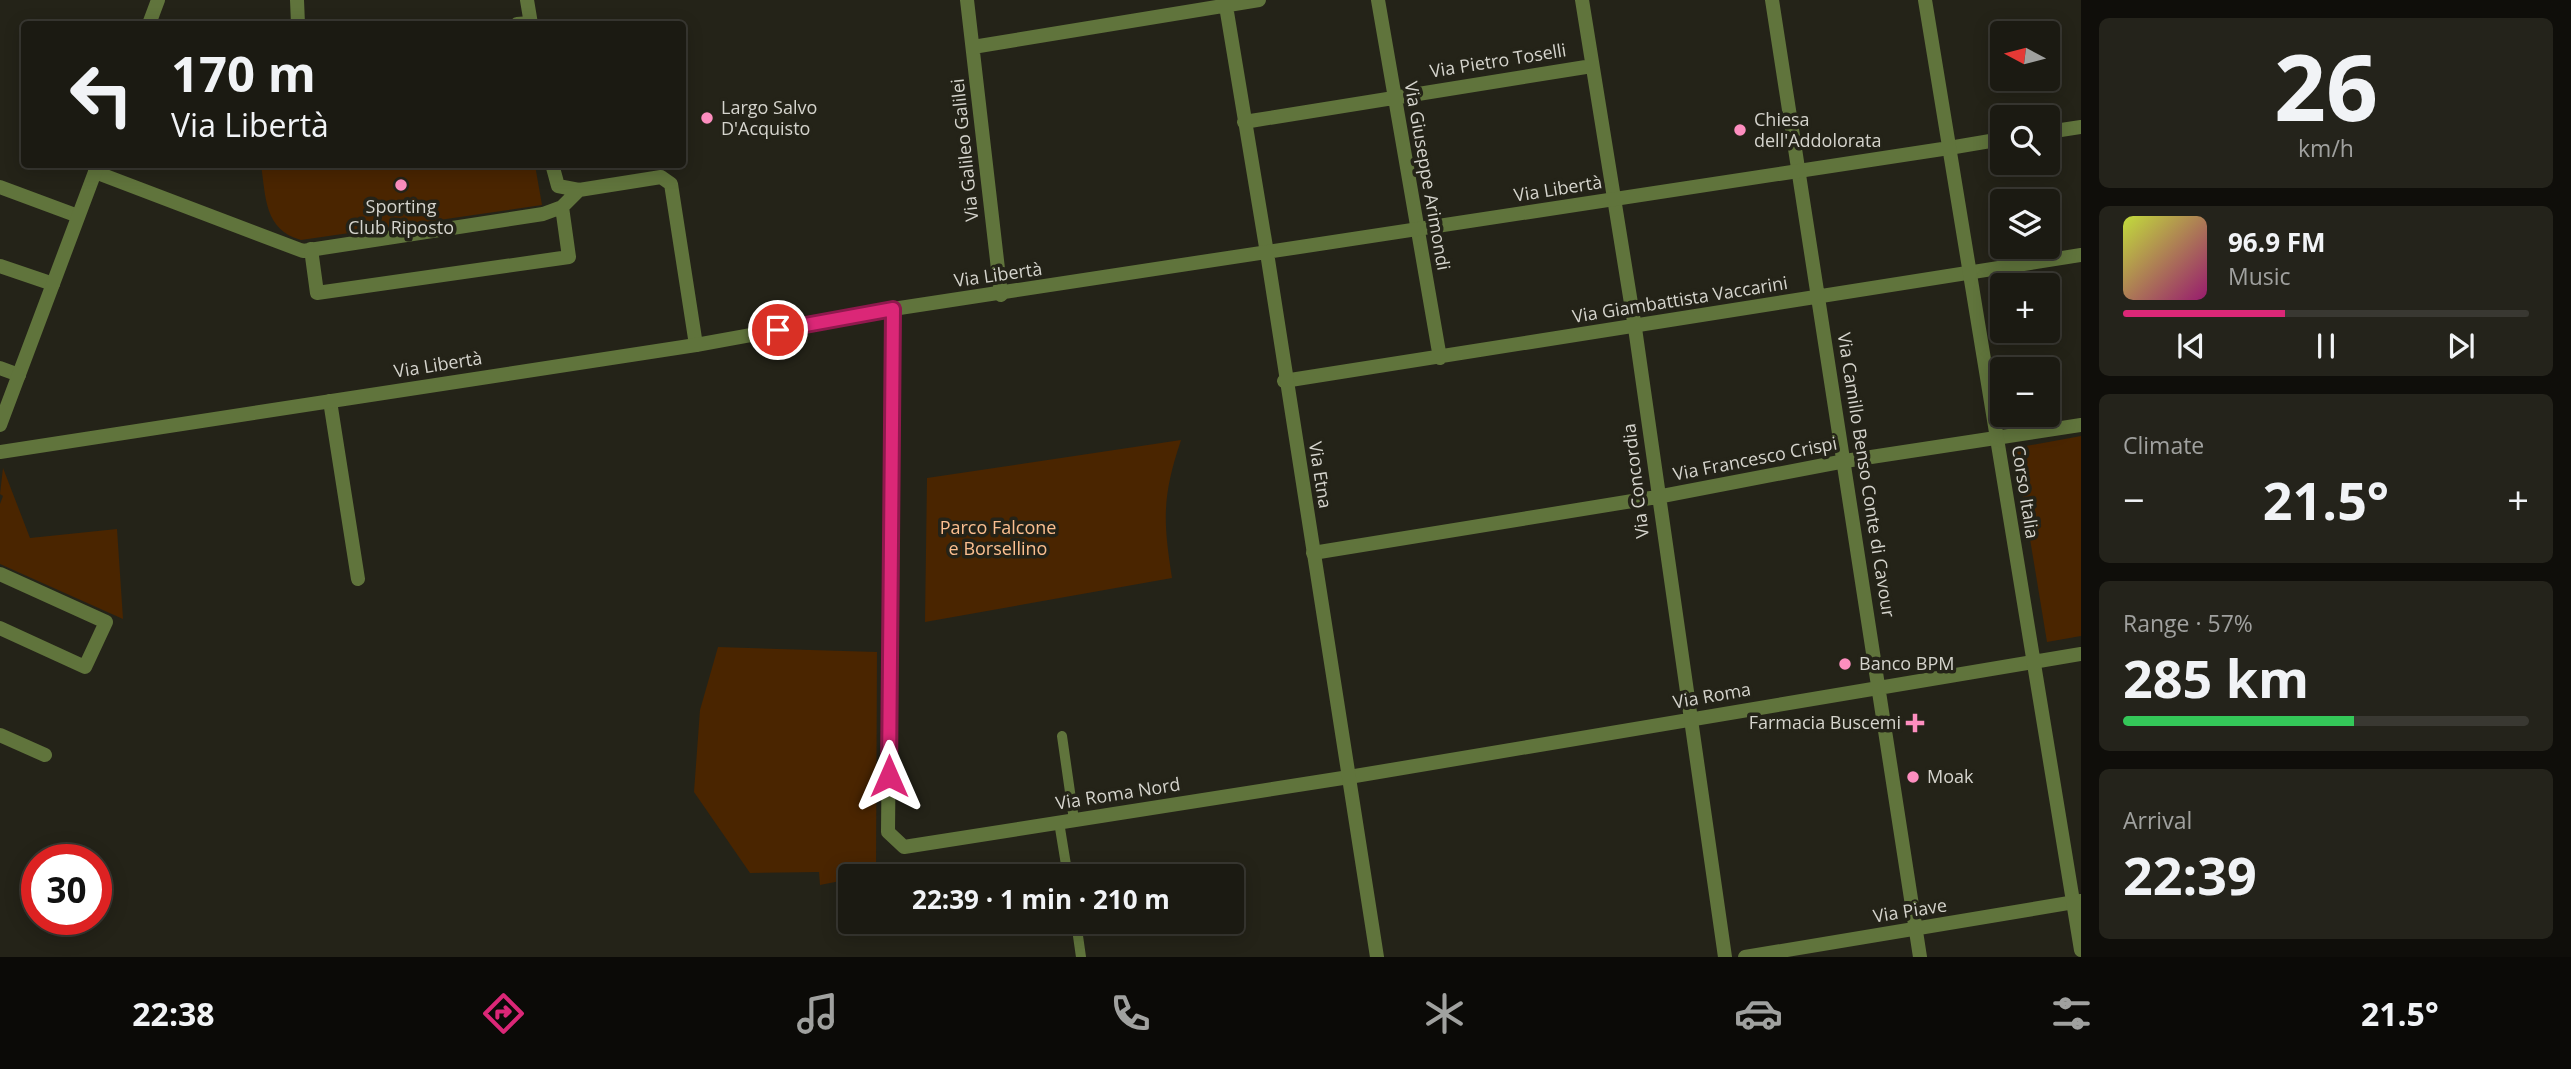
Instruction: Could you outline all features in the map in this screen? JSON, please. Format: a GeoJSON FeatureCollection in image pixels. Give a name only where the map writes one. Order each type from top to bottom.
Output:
{"type":"FeatureCollection","features":[{"type":"Feature","properties":{"kind":"street"},"geometry":{"type":"LineString","coordinates":[[150,21],[158,0]]}},
{"type":"Feature","properties":{"kind":"street"},"geometry":{"type":"LineString","coordinates":[[297,0],[299,21]]}},
{"type":"Feature","properties":{"kind":"street"},"geometry":{"type":"LineString","coordinates":[[526,21],[527,0]]}},
{"type":"Feature","properties":{"kind":"street","name":"Via Galileo Galilei"},"geometry":{"type":"LineString","coordinates":[[968,0],[1001,295]]}},
{"type":"Feature","properties":{"kind":"street"},"geometry":{"type":"LineString","coordinates":[[973,47],[1226,3],[1259,0]]}},
{"type":"Feature","properties":{"kind":"street","name":"Via Giuseppe Arimondi"},"geometry":{"type":"LineString","coordinates":[[1378,0],[1440,358]]}},
{"type":"Feature","properties":{"kind":"street","name":"Via Concordia"},"geometry":{"type":"LineString","coordinates":[[1582,0],[1659,487],[1657,497],[1725,957]]}},
{"type":"Feature","properties":{"kind":"street","name":"Via Camillo Benso Conte di Cavour"},"geometry":{"type":"LineString","coordinates":[[1772,0],[1920,957]]}},
{"type":"Feature","properties":{"kind":"street","name":"Corso Italia"},"geometry":{"type":"LineString","coordinates":[[1925,0],[2033,662],[2077,902],[2081,950]]}},
{"type":"Feature","properties":{"kind":"street","name":"Via Etna"},"geometry":{"type":"LineString","coordinates":[[1226,3],[1377,957]]}},
{"type":"Feature","properties":{"kind":"street","name":"Via Pietro Toselli"},"geometry":{"type":"LineString","coordinates":[[1244,122],[1592,66]]}},
{"type":"Feature","properties":{"kind":"street"},"geometry":{"type":"LineString","coordinates":[[2060,130],[2081,127]]}},
{"type":"Feature","properties":{"kind":"street","name":"Via Libertà"},"geometry":{"type":"LineString","coordinates":[[0,452],[696,345],[893,309],[1001,295],[1990,141]]}},
{"type":"Feature","properties":{"kind":"street"},"geometry":{"type":"LineString","coordinates":[[0,425],[97,168],[303,251],[543,214],[562,207],[579,190]]}},
{"type":"Feature","properties":{"kind":"street"},"geometry":{"type":"LineString","coordinates":[[553,168],[558,187],[579,190],[660,177],[671,184],[696,345]]}},
{"type":"Feature","properties":{"kind":"street"},"geometry":{"type":"LineString","coordinates":[[0,187],[78,216]]}},
{"type":"Feature","properties":{"kind":"street"},"geometry":{"type":"LineString","coordinates":[[311,250],[317,293],[569,257],[562,207]]}},
{"type":"Feature","properties":{"kind":"street","name":"Via Giambattista Vaccarini"},"geometry":{"type":"LineString","coordinates":[[1284,381],[1635,328],[2081,255]]}},
{"type":"Feature","properties":{"kind":"street"},"geometry":{"type":"LineString","coordinates":[[0,266],[52,284]]}},
{"type":"Feature","properties":{"kind":"street","name":"Via Roma Nord"},"geometry":{"type":"LineString","coordinates":[[893,309],[888,832],[895,841],[904,847],[1349,777]]}},
{"type":"Feature","properties":{"kind":"street"},"geometry":{"type":"LineString","coordinates":[[0,368],[19,376]]}},
{"type":"Feature","properties":{"kind":"street"},"geometry":{"type":"LineString","coordinates":[[330,401],[358,579]]}},
{"type":"Feature","properties":{"kind":"street","name":"Via Francesco Crispi"},"geometry":{"type":"LineString","coordinates":[[1313,553],[1657,497],[1845,461],[2081,425]]}},
{"type":"Feature","properties":{"kind":"street"},"geometry":{"type":"LineString","coordinates":[[0,574],[106,622],[85,667],[0,628]]}},
{"type":"Feature","properties":{"kind":"street","name":"Via Roma"},"geometry":{"type":"LineString","coordinates":[[1349,777],[2081,654]]}},
{"type":"Feature","properties":{"kind":"street"},"geometry":{"type":"LineString","coordinates":[[0,735],[45,755]]}},
{"type":"Feature","properties":{"kind":"street","name":"Via Piave"},"geometry":{"type":"LineString","coordinates":[[1745,957],[2077,902]]}},
{"type":"Feature","properties":{"kind":"lane"},"geometry":{"type":"LineString","coordinates":[[1062,736],[1068,864]]}},
{"type":"Feature","properties":{"kind":"lane"},"geometry":{"type":"LineString","coordinates":[[1078,934],[1081,957]]}},
{"type":"Feature","properties":{"kind":"green space","name":"Sporting Club Riposto"},"geometry":{"type":"Polygon","coordinates":[[[261,168],[536,168],[542,205],[301,240],[280,229],[273,220],[266,200],[261,168]]]}},
{"type":"Feature","properties":{"kind":"green space"},"geometry":{"type":"Polygon","coordinates":[[[2081,436],[2081,636],[2047,642],[2015,448],[2081,436]]]}},
{"type":"Feature","properties":{"kind":"green space","name":"Parco Falcone e Borsellino"},"geometry":{"type":"Polygon","coordinates":[[[1181,440],[1167,493],[1166,524],[1172,578],[925,622],[927,478],[1181,440]]]}},
{"type":"Feature","properties":{"kind":"green space"},"geometry":{"type":"Polygon","coordinates":[[[3,468],[30,538],[117,529],[123,619],[0,564],[0,504],[3,496],[0,494],[3,468]]]}},
{"type":"Feature","properties":{"kind":"green space"},"geometry":{"type":"Polygon","coordinates":[[[718,647],[877,652],[876,864],[838,864],[838,881],[820,885],[819,872],[750,873],[694,792],[700,710],[718,647]]]}},
{"type":"Feature","properties":{"kind":"place","name":"Largo Salvo D'Acquisto"},"geometry":{"type":"Point","coordinates":[707,118]}},
{"type":"Feature","properties":{"kind":"place","name":"Chiesa dell'Addolorata"},"geometry":{"type":"Point","coordinates":[1740,130]}},
{"type":"Feature","properties":{"kind":"place","name":"Sporting Club Riposto"},"geometry":{"type":"Point","coordinates":[401,185]}},
{"type":"Feature","properties":{"kind":"place","name":"Banco BPM"},"geometry":{"type":"Point","coordinates":[1845,664]}},
{"type":"Feature","properties":{"kind":"place","name":"Farmacia Buscemi"},"geometry":{"type":"Point","coordinates":[1915,723]}},
{"type":"Feature","properties":{"kind":"place","name":"Moak"},"geometry":{"type":"Point","coordinates":[1913,777]}},
{"type":"Feature","properties":{"kind":"route"},"geometry":{"type":"LineString","coordinates":[[778,330],[893,309],[889,776]]}}]}
